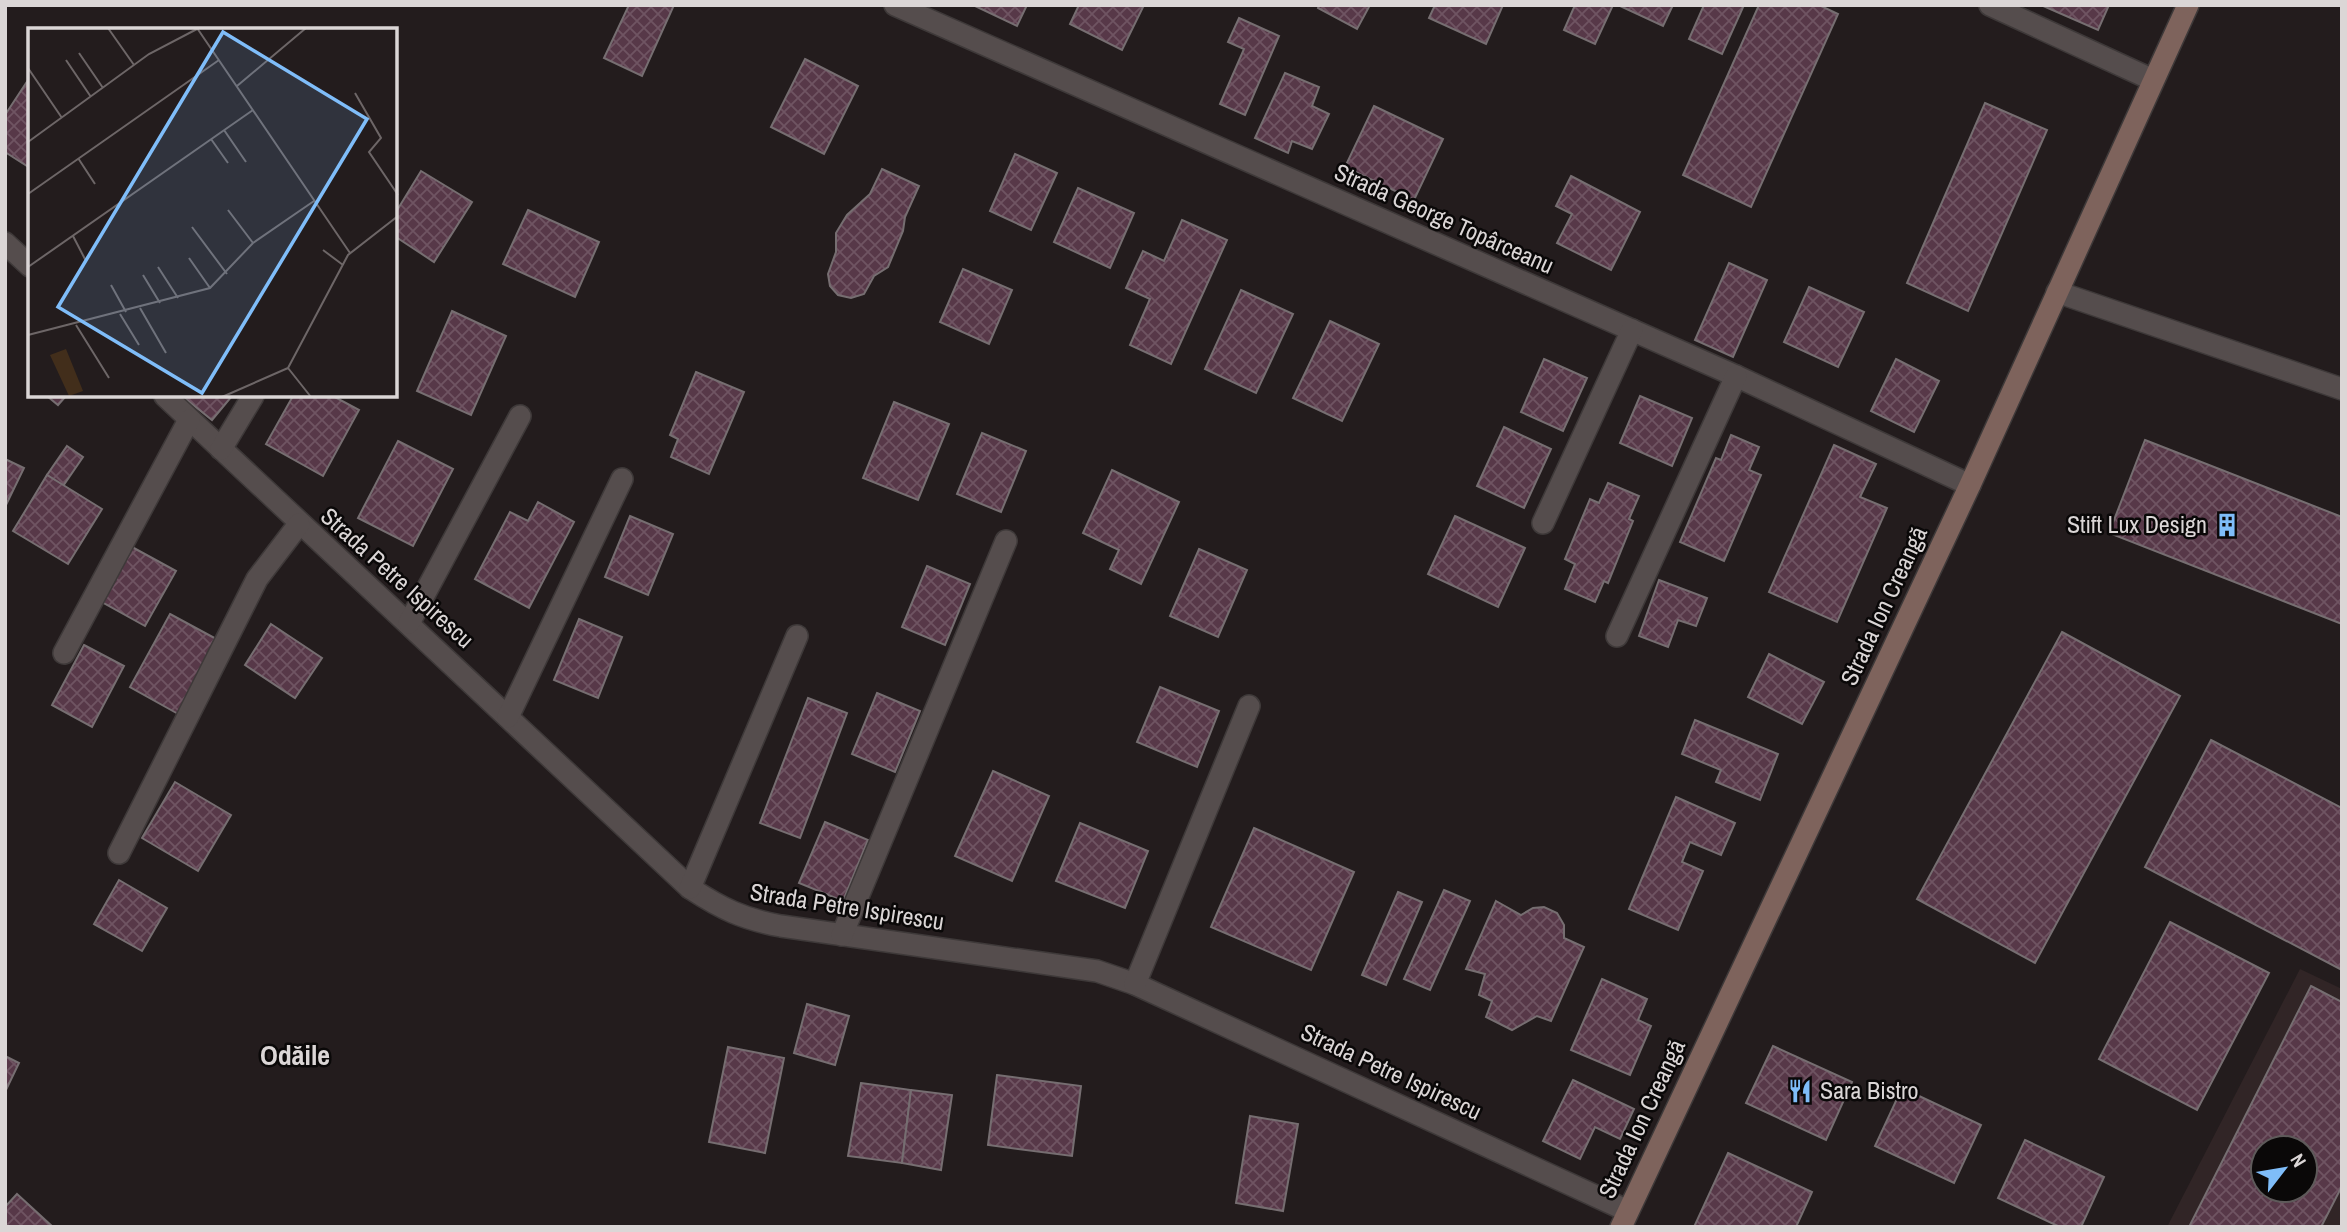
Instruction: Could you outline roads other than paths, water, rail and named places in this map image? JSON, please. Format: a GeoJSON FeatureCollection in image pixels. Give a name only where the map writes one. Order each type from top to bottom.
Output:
{"type":"FeatureCollection","features":[{"type":"Feature","properties":{"kind":"street","name":"Strada George Topârceanu"},"geometry":{"type":"LineString","coordinates":[[895,5],[1736,376],[1970,485]]}},
{"type":"Feature","properties":{"kind":"street"},"geometry":{"type":"LineString","coordinates":[[1990,5],[2152,80]]}},
{"type":"Feature","properties":{"kind":"street","name":"Strada Ion Creangă"},"geometry":{"type":"LineString","coordinates":[[1624,1219],[1970,485],[2188,5]]}},
{"type":"Feature","properties":{"kind":"street"},"geometry":{"type":"LineString","coordinates":[[5,243],[28,264]]}},
{"type":"Feature","properties":{"kind":"street"},"geometry":{"type":"LineString","coordinates":[[2057,292],[2342,389]]}},
{"type":"Feature","properties":{"kind":"street"},"geometry":{"type":"LineString","coordinates":[[1543,523],[1632,331]]}},
{"type":"Feature","properties":{"kind":"street"},"geometry":{"type":"LineString","coordinates":[[1617,636],[1736,376]]}},
{"type":"Feature","properties":{"kind":"street","name":"Strada Petre Ispirescu"},"geometry":{"type":"LineString","coordinates":[[165,397],[690,888],[743,919],[1097,971],[1135,984],[1624,1219]]}},
{"type":"Feature","properties":{"kind":"street"},"geometry":{"type":"LineString","coordinates":[[222,449],[252,397]]}},
{"type":"Feature","properties":{"kind":"street"},"geometry":{"type":"LineString","coordinates":[[409,624],[520,416]]}},
{"type":"Feature","properties":{"kind":"street"},"geometry":{"type":"LineString","coordinates":[[64,653],[189,420]]}},
{"type":"Feature","properties":{"kind":"street"},"geometry":{"type":"LineString","coordinates":[[508,717],[622,479]]}},
{"type":"Feature","properties":{"kind":"street"},"geometry":{"type":"LineString","coordinates":[[119,853],[257,579],[299,524]]}},
{"type":"Feature","properties":{"kind":"street"},"geometry":{"type":"LineString","coordinates":[[842,935],[1006,541]]}},
{"type":"Feature","properties":{"kind":"street"},"geometry":{"type":"LineString","coordinates":[[690,888],[797,636]]}},
{"type":"Feature","properties":{"kind":"street"},"geometry":{"type":"LineString","coordinates":[[1135,984],[1249,706]]}},
{"type":"Feature","properties":{"kind":"place","name":"Stift Lux Design"},"geometry":{"type":"Point","coordinates":[2227,525]}},
{"type":"Feature","properties":{"kind":"place","name":"Sara Bistro"},"geometry":{"type":"Point","coordinates":[1800,1091]}},
{"type":"Feature","properties":{"kind":"district","name":"Odăile"},"geometry":{"type":"Point","coordinates":[295,1055]}}]}
